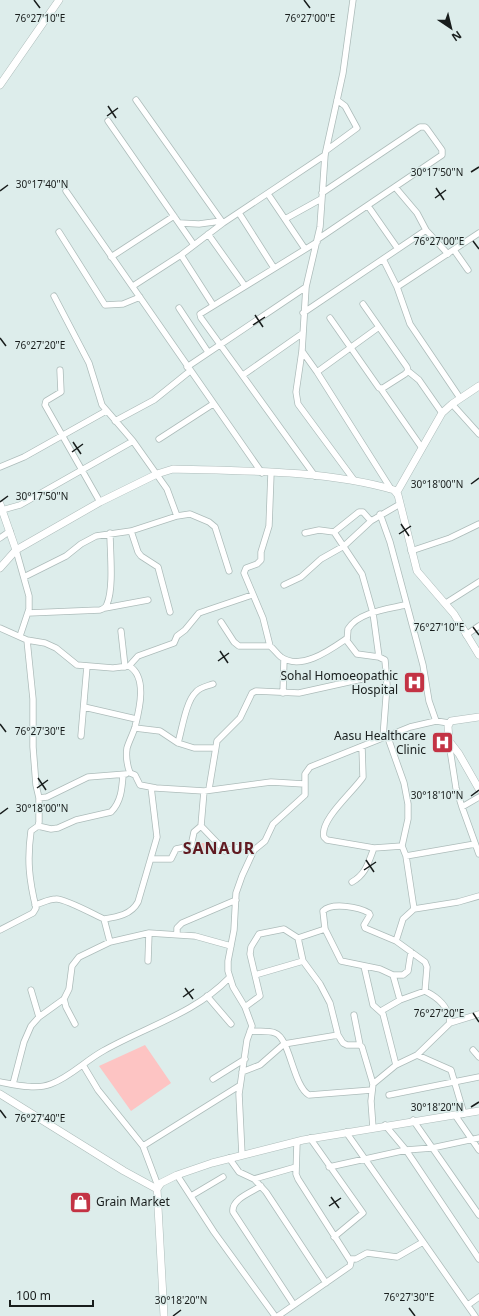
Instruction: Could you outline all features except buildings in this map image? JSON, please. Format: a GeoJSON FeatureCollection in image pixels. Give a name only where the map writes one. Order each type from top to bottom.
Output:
{"type":"FeatureCollection","features":[{"type":"Feature","properties":{"kind":"street"},"geometry":{"type":"LineString","coordinates":[[0,85],[59,0]]}},
{"type":"Feature","properties":{"kind":"street"},"geometry":{"type":"LineString","coordinates":[[353,0],[337,100],[326,153],[317,240],[306,287],[303,313],[302,351],[296,392],[298,404],[354,480]]}},
{"type":"Feature","properties":{"kind":"street"},"geometry":{"type":"LineString","coordinates":[[136,100],[222,222]]}},
{"type":"Feature","properties":{"kind":"street"},"geometry":{"type":"LineString","coordinates":[[133,286],[181,255],[222,222],[268,194],[326,153],[357,128],[345,106],[337,100]]}},
{"type":"Feature","properties":{"kind":"street"},"geometry":{"type":"LineString","coordinates":[[108,121],[194,245]]}},
{"type":"Feature","properties":{"kind":"street"},"geometry":{"type":"LineString","coordinates":[[285,219],[322,196],[416,129],[424,127],[443,153],[305,249],[200,314],[201,318],[316,476]]}},
{"type":"Feature","properties":{"kind":"street"},"geometry":{"type":"LineString","coordinates":[[396,187],[417,213],[426,230],[451,252],[468,270]]}},
{"type":"Feature","properties":{"kind":"street"},"geometry":{"type":"LineString","coordinates":[[66,191],[262,473]]}},
{"type":"Feature","properties":{"kind":"street"},"geometry":{"type":"LineString","coordinates":[[268,194],[305,249]]}},
{"type":"Feature","properties":{"kind":"street"},"geometry":{"type":"LineString","coordinates":[[368,206],[398,249]]}},
{"type":"Feature","properties":{"kind":"street"},"geometry":{"type":"LineString","coordinates":[[239,213],[274,268]]}},
{"type":"Feature","properties":{"kind":"street"},"geometry":{"type":"LineString","coordinates":[[111,257],[174,216]]}},
{"type":"Feature","properties":{"kind":"street"},"geometry":{"type":"LineString","coordinates":[[180,223],[199,224],[222,222]]}},
{"type":"Feature","properties":{"kind":"street"},"geometry":{"type":"LineString","coordinates":[[303,313],[426,230]]}},
{"type":"Feature","properties":{"kind":"street"},"geometry":{"type":"LineString","coordinates":[[59,232],[102,303],[107,305],[123,304],[140,297]]}},
{"type":"Feature","properties":{"kind":"street"},"geometry":{"type":"LineString","coordinates":[[397,287],[479,233]]}},
{"type":"Feature","properties":{"kind":"street"},"geometry":{"type":"LineString","coordinates":[[208,234],[245,286]]}},
{"type":"Feature","properties":{"kind":"street"},"geometry":{"type":"LineString","coordinates":[[181,255],[213,305]]}},
{"type":"Feature","properties":{"kind":"street"},"geometry":{"type":"LineString","coordinates":[[383,258],[397,287],[413,329],[460,398]]}},
{"type":"Feature","properties":{"kind":"street"},"geometry":{"type":"LineString","coordinates":[[116,421],[154,400],[208,352],[306,287]]}},
{"type":"Feature","properties":{"kind":"street"},"geometry":{"type":"LineString","coordinates":[[54,296],[87,358],[102,405],[133,441],[157,474],[169,493],[177,516]]}},
{"type":"Feature","properties":{"kind":"street"},"geometry":{"type":"LineString","coordinates":[[363,304],[407,367],[408,371],[419,380],[442,413]]}},
{"type":"Feature","properties":{"kind":"street"},"geometry":{"type":"LineString","coordinates":[[179,308],[208,352]]}},
{"type":"Feature","properties":{"kind":"street"},"geometry":{"type":"LineString","coordinates":[[330,318],[422,448]]}},
{"type":"Feature","properties":{"kind":"street"},"geometry":{"type":"LineString","coordinates":[[317,372],[379,327]]}},
{"type":"Feature","properties":{"kind":"street"},"geometry":{"type":"LineString","coordinates":[[243,374],[303,332]]}},
{"type":"Feature","properties":{"kind":"street"},"geometry":{"type":"LineString","coordinates":[[302,351],[394,490],[400,504],[410,551],[421,577],[446,603],[479,655]]}},
{"type":"Feature","properties":{"kind":"street"},"geometry":{"type":"LineString","coordinates":[[60,370],[61,392],[45,403],[81,471],[100,502]]}},
{"type":"Feature","properties":{"kind":"street"},"geometry":{"type":"LineString","coordinates":[[381,388],[408,371]]}},
{"type":"Feature","properties":{"kind":"street"},"geometry":{"type":"LineString","coordinates":[[394,490],[422,448],[442,413],[460,398],[479,386]]}},
{"type":"Feature","properties":{"kind":"street"},"geometry":{"type":"LineString","coordinates":[[159,439],[213,404]]}},
{"type":"Feature","properties":{"kind":"street"},"geometry":{"type":"LineString","coordinates":[[452,404],[479,433]]}},
{"type":"Feature","properties":{"kind":"street"},"geometry":{"type":"LineString","coordinates":[[0,467],[24,457],[62,434],[106,411]]}},
{"type":"Feature","properties":{"kind":"street"},"geometry":{"type":"LineString","coordinates":[[20,636],[28,613],[29,596],[16,550],[1,507],[20,505],[133,441]]}},
{"type":"Feature","properties":{"kind":"street"},"geometry":{"type":"LineString","coordinates":[[0,568],[16,550],[100,502],[157,474],[173,469],[316,476],[354,480],[394,490]]}},
{"type":"Feature","properties":{"kind":"street"},"geometry":{"type":"LineString","coordinates":[[271,474],[269,526],[261,552],[261,560],[257,564],[246,568],[244,573],[263,618],[270,646],[284,659],[298,660],[314,658],[327,653],[346,638],[350,625],[355,621],[374,613],[405,605]]}},
{"type":"Feature","properties":{"kind":"street"},"geometry":{"type":"LineString","coordinates":[[284,585],[301,577],[321,559],[344,546],[371,520],[400,504]]}},
{"type":"Feature","properties":{"kind":"street"},"geometry":{"type":"LineString","coordinates":[[304,533],[319,530],[334,532],[359,512],[362,512],[371,520]]}},
{"type":"Feature","properties":{"kind":"street"},"geometry":{"type":"LineString","coordinates":[[24,577],[66,556],[89,539],[110,533],[131,530],[177,516],[190,514],[212,523],[215,527],[229,571]]}},
{"type":"Feature","properties":{"kind":"street"},"geometry":{"type":"LineString","coordinates":[[380,514],[390,542],[405,605],[423,665],[431,709],[436,721]]}},
{"type":"Feature","properties":{"kind":"street"},"geometry":{"type":"LineString","coordinates":[[410,551],[450,538],[479,524]]}},
{"type":"Feature","properties":{"kind":"street"},"geometry":{"type":"LineString","coordinates":[[131,530],[138,552],[145,560],[158,567],[170,612]]}},
{"type":"Feature","properties":{"kind":"street"},"geometry":{"type":"LineString","coordinates":[[0,538],[10,531]]}},
{"type":"Feature","properties":{"kind":"street"},"geometry":{"type":"LineString","coordinates":[[334,532],[362,574],[374,613],[379,657]]}},
{"type":"Feature","properties":{"kind":"street"},"geometry":{"type":"LineString","coordinates":[[105,608],[108,604],[110,582],[110,533]]}},
{"type":"Feature","properties":{"kind":"street"},"geometry":{"type":"LineString","coordinates":[[446,603],[479,582]]}},
{"type":"Feature","properties":{"kind":"street"},"geometry":{"type":"LineString","coordinates":[[127,666],[138,656],[174,643],[177,636],[185,630],[199,613],[252,595]]}},
{"type":"Feature","properties":{"kind":"street"},"geometry":{"type":"LineString","coordinates":[[28,613],[100,610],[148,600]]}},
{"type":"Feature","properties":{"kind":"street"},"geometry":{"type":"LineString","coordinates":[[221,622],[234,642],[239,646],[270,646]]}},
{"type":"Feature","properties":{"kind":"street"},"geometry":{"type":"LineString","coordinates":[[466,635],[479,626]]}},
{"type":"Feature","properties":{"kind":"street"},"geometry":{"type":"LineString","coordinates":[[0,628],[27,640],[45,643],[56,648],[77,665],[113,668],[127,666],[134,669],[138,680],[140,701],[135,728],[126,752],[130,773]]}},
{"type":"Feature","properties":{"kind":"street"},"geometry":{"type":"LineString","coordinates":[[121,631],[127,666]]}},
{"type":"Feature","properties":{"kind":"street"},"geometry":{"type":"LineString","coordinates":[[346,638],[357,654],[379,657],[385,660],[385,736],[404,783],[408,804],[408,820],[402,846],[406,856],[414,909]]}},
{"type":"Feature","properties":{"kind":"street"},"geometry":{"type":"LineString","coordinates":[[27,640],[34,700],[33,747],[36,785],[39,798],[38,826]]}},
{"type":"Feature","properties":{"kind":"street"},"geometry":{"type":"LineString","coordinates":[[283,694],[284,659]]}},
{"type":"Feature","properties":{"kind":"street"},"geometry":{"type":"LineString","coordinates":[[81,736],[87,666]]}},
{"type":"Feature","properties":{"kind":"street"},"geometry":{"type":"LineString","coordinates":[[152,859],[171,859],[176,850],[191,846],[194,832],[202,826],[206,790],[215,748],[220,736],[240,718],[252,692],[256,691],[283,694],[307,692],[362,679]]}},
{"type":"Feature","properties":{"kind":"street"},"geometry":{"type":"LineString","coordinates":[[178,743],[187,710],[193,695],[201,688],[213,684]]}},
{"type":"Feature","properties":{"kind":"street"},"geometry":{"type":"LineString","coordinates":[[84,707],[136,719]]}},
{"type":"Feature","properties":{"kind":"street"},"geometry":{"type":"LineString","coordinates":[[242,1155],[240,1129],[240,1086],[247,1040],[252,1026],[245,1007],[230,978],[228,961],[234,930],[236,900],[242,876],[254,850],[265,840],[270,829],[278,819],[302,799],[305,792],[305,774],[310,767],[362,747],[385,736],[436,721],[449,723],[479,717]]}},
{"type":"Feature","properties":{"kind":"street"},"geometry":{"type":"LineString","coordinates":[[449,723],[449,742],[456,788],[479,854]]}},
{"type":"Feature","properties":{"kind":"street"},"geometry":{"type":"LineString","coordinates":[[135,728],[160,731],[178,743],[194,748],[215,748]]}},
{"type":"Feature","properties":{"kind":"street"},"geometry":{"type":"LineString","coordinates":[[449,742],[459,754],[479,788]]}},
{"type":"Feature","properties":{"kind":"street"},"geometry":{"type":"LineString","coordinates":[[362,747],[363,777],[332,814],[323,835],[327,840],[374,848],[402,846]]}},
{"type":"Feature","properties":{"kind":"street"},"geometry":{"type":"LineString","coordinates":[[39,798],[47,797],[94,775],[123,775],[130,773],[135,775],[140,785],[151,787],[206,790],[271,782],[304,784]]}},
{"type":"Feature","properties":{"kind":"street"},"geometry":{"type":"LineString","coordinates":[[0,930],[33,913],[36,908],[29,878],[28,862],[31,830],[38,826],[51,829],[58,828],[76,820],[111,812],[118,802],[122,791],[123,775]]}},
{"type":"Feature","properties":{"kind":"street"},"geometry":{"type":"LineString","coordinates":[[35,905],[61,899],[104,920],[125,914],[136,907],[158,837],[151,787]]}},
{"type":"Feature","properties":{"kind":"street"},"geometry":{"type":"LineString","coordinates":[[462,807],[479,797]]}},
{"type":"Feature","properties":{"kind":"street"},"geometry":{"type":"LineString","coordinates":[[202,826],[225,851],[243,846],[254,850]]}},
{"type":"Feature","properties":{"kind":"street"},"geometry":{"type":"LineString","coordinates":[[406,856],[475,844]]}},
{"type":"Feature","properties":{"kind":"street"},"geometry":{"type":"LineString","coordinates":[[352,882],[366,871],[374,848]]}},
{"type":"Feature","properties":{"kind":"street"},"geometry":{"type":"LineString","coordinates":[[396,941],[403,920],[414,909],[458,902],[479,896]]}},
{"type":"Feature","properties":{"kind":"street"},"geometry":{"type":"LineString","coordinates":[[177,934],[177,928],[182,923],[236,900]]}},
{"type":"Feature","properties":{"kind":"street"},"geometry":{"type":"LineString","coordinates":[[411,952],[406,974],[393,975],[380,969],[341,961],[325,929],[322,914],[325,909],[350,906],[369,913],[370,915],[364,925],[368,930],[396,941],[421,958],[427,967],[425,991]]}},
{"type":"Feature","properties":{"kind":"street"},"geometry":{"type":"LineString","coordinates":[[104,920],[110,942]]}},
{"type":"Feature","properties":{"kind":"street"},"geometry":{"type":"LineString","coordinates":[[245,1007],[260,996],[256,975],[251,962],[251,947],[259,934],[284,929],[298,938],[303,961],[320,984],[330,1003],[338,1035],[343,1043],[347,1045],[360,1045]]}},
{"type":"Feature","properties":{"kind":"street"},"geometry":{"type":"LineString","coordinates":[[298,938],[325,929]]}},
{"type":"Feature","properties":{"kind":"street"},"geometry":{"type":"LineString","coordinates":[[13,1084],[24,1042],[31,1026],[39,1017],[64,999],[69,990],[72,966],[74,962],[110,942],[149,933],[195,936],[231,946]]}},
{"type":"Feature","properties":{"kind":"street"},"geometry":{"type":"LineString","coordinates":[[148,961],[149,933]]}},
{"type":"Feature","properties":{"kind":"street"},"geometry":{"type":"LineString","coordinates":[[256,975],[303,961]]}},
{"type":"Feature","properties":{"kind":"street"},"geometry":{"type":"LineString","coordinates":[[364,966],[373,1005],[381,1011],[396,1065]]}},
{"type":"Feature","properties":{"kind":"street"},"geometry":{"type":"LineString","coordinates":[[393,975],[400,1000]]}},
{"type":"Feature","properties":{"kind":"street"},"geometry":{"type":"LineString","coordinates":[[0,1082],[20,1086],[51,1084],[104,1050],[170,1019],[221,987],[230,978]]}},
{"type":"Feature","properties":{"kind":"street"},"geometry":{"type":"LineString","coordinates":[[31,990],[39,1017]]}},
{"type":"Feature","properties":{"kind":"street"},"geometry":{"type":"LineString","coordinates":[[381,1011],[400,1000],[425,991]]}},
{"type":"Feature","properties":{"kind":"street"},"geometry":{"type":"LineString","coordinates":[[425,991],[442,1002],[448,1012],[450,1023]]}},
{"type":"Feature","properties":{"kind":"street"},"geometry":{"type":"LineString","coordinates":[[207,996],[230,1024]]}},
{"type":"Feature","properties":{"kind":"street"},"geometry":{"type":"LineString","coordinates":[[64,999],[66,1007],[75,1024]]}},
{"type":"Feature","properties":{"kind":"street"},"geometry":{"type":"LineString","coordinates":[[250,1031],[276,1033],[284,1044],[302,1089],[309,1096],[372,1087],[396,1065],[417,1055],[450,1023],[479,1014]]}},
{"type":"Feature","properties":{"kind":"street"},"geometry":{"type":"LineString","coordinates":[[354,1016],[360,1045],[372,1087],[373,1128]]}},
{"type":"Feature","properties":{"kind":"street"},"geometry":{"type":"LineString","coordinates":[[242,1072],[260,1065],[284,1044],[338,1035]]}},
{"type":"Feature","properties":{"kind":"street"},"geometry":{"type":"LineString","coordinates":[[473,1050],[479,1057]]}},
{"type":"Feature","properties":{"kind":"street"},"geometry":{"type":"LineString","coordinates":[[417,1055],[448,1067],[454,1075],[464,1114]]}},
{"type":"Feature","properties":{"kind":"street"},"geometry":{"type":"LineString","coordinates":[[213,1079],[245,1059]]}},
{"type":"Feature","properties":{"kind":"street"},"geometry":{"type":"LineString","coordinates":[[82,1065],[98,1090],[143,1146],[157,1187],[164,1316]]}},
{"type":"Feature","properties":{"kind":"street"},"geometry":{"type":"LineString","coordinates":[[390,1095],[479,1077]]}},
{"type":"Feature","properties":{"kind":"street"},"geometry":{"type":"LineString","coordinates":[[143,1146],[240,1086]]}},
{"type":"Feature","properties":{"kind":"street"},"geometry":{"type":"LineString","coordinates":[[0,1094],[124,1171],[157,1187]]}},
{"type":"Feature","properties":{"kind":"street"},"geometry":{"type":"LineString","coordinates":[[157,1187],[177,1175],[229,1158],[310,1138],[413,1120],[479,1111]]}},
{"type":"Feature","properties":{"kind":"street"},"geometry":{"type":"LineString","coordinates":[[455,1115],[479,1150]]}},
{"type":"Feature","properties":{"kind":"street"},"geometry":{"type":"LineString","coordinates":[[413,1120],[479,1215]]}},
{"type":"Feature","properties":{"kind":"street"},"geometry":{"type":"LineString","coordinates":[[385,1125],[406,1150],[479,1259]]}},
{"type":"Feature","properties":{"kind":"street"},"geometry":{"type":"LineString","coordinates":[[346,1132],[475,1316]]}},
{"type":"Feature","properties":{"kind":"street"},"geometry":{"type":"LineString","coordinates":[[310,1138],[363,1213],[334,1237]]}},
{"type":"Feature","properties":{"kind":"street"},"geometry":{"type":"LineString","coordinates":[[329,1166],[406,1150],[432,1148],[479,1138]]}},
{"type":"Feature","properties":{"kind":"street"},"geometry":{"type":"LineString","coordinates":[[278,1316],[350,1266],[350,1259],[334,1237],[298,1178],[296,1167],[297,1142]]}},
{"type":"Feature","properties":{"kind":"street"},"geometry":{"type":"LineString","coordinates":[[229,1158],[239,1172],[254,1179],[261,1186],[326,1283]]}},
{"type":"Feature","properties":{"kind":"street"},"geometry":{"type":"LineString","coordinates":[[254,1179],[296,1167]]}},
{"type":"Feature","properties":{"kind":"street"},"geometry":{"type":"LineString","coordinates":[[177,1175],[214,1232],[275,1316]]}},
{"type":"Feature","properties":{"kind":"street"},"geometry":{"type":"LineString","coordinates":[[191,1196],[223,1177]]}},
{"type":"Feature","properties":{"kind":"street"},"geometry":{"type":"LineString","coordinates":[[261,1186],[235,1202],[232,1207],[233,1212],[294,1305]]}},
{"type":"Feature","properties":{"kind":"street"},"geometry":{"type":"LineString","coordinates":[[350,1259],[356,1259],[369,1253],[397,1257],[423,1242]]}},
{"type":"Feature","properties":{"kind":"street"},"geometry":{"type":"LineString","coordinates":[[468,1305],[479,1297]]}},
{"type":"Feature","properties":{"kind":"shaded area"},"geometry":{"type":"Polygon","coordinates":[[[194,843],[205,843],[205,851],[194,851],[194,843]]]}},
{"type":"Feature","properties":{"kind":"shaded area"},"geometry":{"type":"Polygon","coordinates":[[[145,1045],[171,1083],[131,1111],[99,1066],[145,1045]]]}},
{"type":"Feature","properties":{"kind":"place","name":"Sohal Homoeopathic Hospital"},"geometry":{"type":"Point","coordinates":[414,683]}},
{"type":"Feature","properties":{"kind":"place","name":"Aasu Healthcare Clinic"},"geometry":{"type":"Point","coordinates":[442,743]}},
{"type":"Feature","properties":{"kind":"place","name":"Grain Market"},"geometry":{"type":"Point","coordinates":[80,1202]}},
{"type":"Feature","properties":{"kind":"district","name":"SANAUR"},"geometry":{"type":"Point","coordinates":[219,848]}}]}
